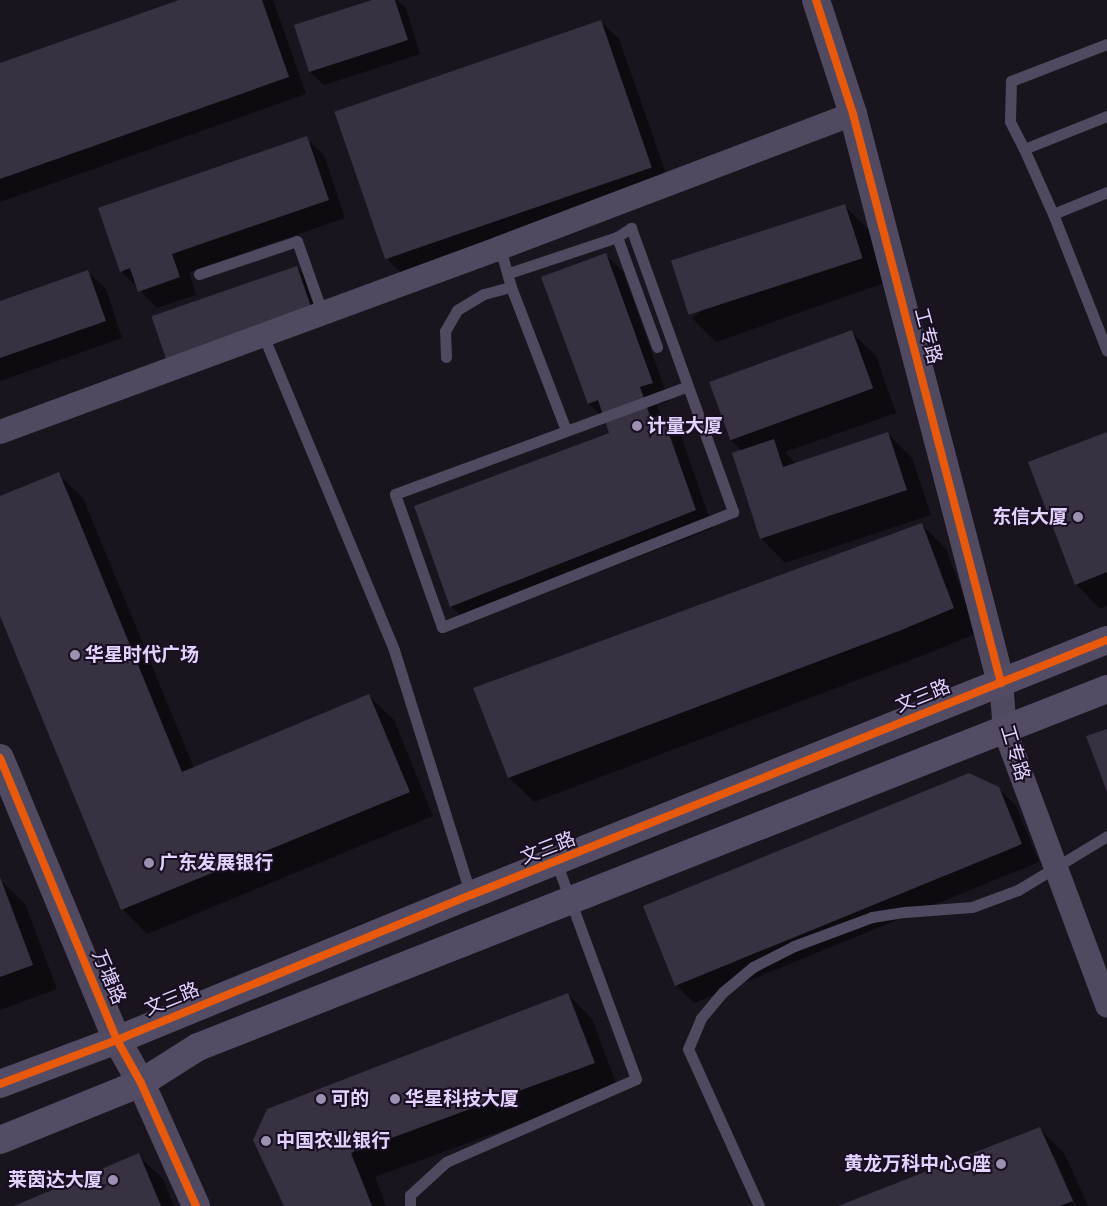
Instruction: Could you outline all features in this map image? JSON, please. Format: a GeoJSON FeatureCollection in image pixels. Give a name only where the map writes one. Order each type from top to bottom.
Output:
{"type":"FeatureCollection","features":[{"type":"Feature","properties":{"kind":"main road","name":"文三路"},"geometry":{"type":"LineString","coordinates":[[0,1084],[117,1040],[471,894],[556,862],[1107,640]]}},
{"type":"Feature","properties":{"kind":"main road"},"geometry":{"type":"LineString","coordinates":[[0,1140],[141,1082],[198,1047],[569,900],[1005,731],[1107,689]]}},
{"type":"Feature","properties":{"kind":"street","name":"工专路"},"geometry":{"type":"LineString","coordinates":[[816,0],[853,114],[1002,682],[1005,731],[1107,1006]]}},
{"type":"Feature","properties":{"kind":"street"},"geometry":{"type":"LineString","coordinates":[[0,432],[500,248],[853,114]]}},
{"type":"Feature","properties":{"kind":"street","name":"万塘路"},"geometry":{"type":"LineString","coordinates":[[0,758],[117,1040],[141,1082],[196,1206]]}},
{"type":"Feature","properties":{"kind":"lane"},"geometry":{"type":"LineString","coordinates":[[1107,44],[1011,81],[1010,121],[1024,148],[1052,214],[1107,351]]}},
{"type":"Feature","properties":{"kind":"lane"},"geometry":{"type":"LineString","coordinates":[[1024,148],[1107,116]]}},
{"type":"Feature","properties":{"kind":"lane"},"geometry":{"type":"LineString","coordinates":[[1052,214],[1107,192]]}},
{"type":"Feature","properties":{"kind":"lane"},"geometry":{"type":"LineString","coordinates":[[509,273],[617,237],[631,228],[686,387],[733,512],[442,627],[395,494],[686,387]]}},
{"type":"Feature","properties":{"kind":"lane"},"geometry":{"type":"LineString","coordinates":[[617,237],[657,347]]}},
{"type":"Feature","properties":{"kind":"lane"},"geometry":{"type":"LineString","coordinates":[[199,274],[297,241],[318,301],[324,312]]}},
{"type":"Feature","properties":{"kind":"lane"},"geometry":{"type":"LineString","coordinates":[[500,248],[509,273],[511,287],[566,430]]}},
{"type":"Feature","properties":{"kind":"lane"},"geometry":{"type":"LineString","coordinates":[[446,358],[445,331],[457,310],[484,294],[511,287]]}},
{"type":"Feature","properties":{"kind":"lane"},"geometry":{"type":"LineString","coordinates":[[263,335],[394,650],[471,894]]}},
{"type":"Feature","properties":{"kind":"lane"},"geometry":{"type":"LineString","coordinates":[[759,1206],[688,1049],[701,1018],[723,992],[754,967],[794,946],[872,917],[905,912],[972,907],[1018,890],[1107,836]]}},
{"type":"Feature","properties":{"kind":"lane"},"geometry":{"type":"LineString","coordinates":[[410,1206],[410,1195],[446,1162],[636,1079],[556,862]]}},
{"type":"Feature","properties":{"kind":"building"},"geometry":{"type":"Polygon","coordinates":[[[179,0],[262,0],[289,77],[0,179],[0,63],[179,0]]]}},
{"type":"Feature","properties":{"kind":"building"},"geometry":{"type":"Polygon","coordinates":[[[372,0],[395,0],[408,40],[309,72],[294,25],[372,0]]]}},
{"type":"Feature","properties":{"kind":"building"},"geometry":{"type":"Polygon","coordinates":[[[601,20],[652,168],[385,259],[334,112],[601,20]]]}},
{"type":"Feature","properties":{"kind":"building"},"geometry":{"type":"Polygon","coordinates":[[[307,136],[329,200],[172,254],[180,277],[138,292],[130,268],[120,272],[98,208],[307,136]]]}},
{"type":"Feature","properties":{"kind":"building"},"geometry":{"type":"Polygon","coordinates":[[[845,204],[863,258],[689,315],[671,261],[845,204]]]}},
{"type":"Feature","properties":{"kind":"building","name":"计量大厦"},"geometry":{"type":"Polygon","coordinates":[[[606,253],[653,383],[640,387],[651,419],[662,414],[696,510],[450,607],[414,506],[609,433],[598,400],[588,404],[541,277],[606,253]]]}},
{"type":"Feature","properties":{"kind":"building"},"geometry":{"type":"Polygon","coordinates":[[[297,266],[312,309],[166,360],[151,316],[297,266]]]}},
{"type":"Feature","properties":{"kind":"building"},"geometry":{"type":"Polygon","coordinates":[[[88,270],[106,321],[0,358],[0,301],[88,270]]]}},
{"type":"Feature","properties":{"kind":"building"},"geometry":{"type":"Polygon","coordinates":[[[852,330],[873,388],[730,440],[709,382],[852,330]]]}},
{"type":"Feature","properties":{"kind":"building"},"geometry":{"type":"Polygon","coordinates":[[[888,432],[907,490],[760,539],[732,453],[774,439],[783,467],[888,432]]]}},
{"type":"Feature","properties":{"kind":"building","name":"东信大厦"},"geometry":{"type":"Polygon","coordinates":[[[1107,432],[1107,572],[1075,585],[1028,462],[1107,432]]]}},
{"type":"Feature","properties":{"kind":"building","name":"华星时代广场"},"geometry":{"type":"Polygon","coordinates":[[[59,472],[182,772],[369,694],[410,792],[121,910],[0,616],[0,496],[59,472]]]}},
{"type":"Feature","properties":{"kind":"building"},"geometry":{"type":"Polygon","coordinates":[[[922,523],[954,608],[899,631],[508,778],[473,688],[922,523]]]}},
{"type":"Feature","properties":{"kind":"building"},"geometry":{"type":"Polygon","coordinates":[[[1107,729],[1107,792],[1086,736],[1107,729]]]}},
{"type":"Feature","properties":{"kind":"building"},"geometry":{"type":"Polygon","coordinates":[[[969,773],[999,787],[1022,844],[675,986],[643,906],[969,773]]]}},
{"type":"Feature","properties":{"kind":"building"},"geometry":{"type":"Polygon","coordinates":[[[0,877],[33,965],[0,977],[0,877]]]}},
{"type":"Feature","properties":{"kind":"building","name":"华星科技大厦"},"geometry":{"type":"Polygon","coordinates":[[[568,993],[595,1063],[351,1153],[372,1206],[284,1206],[253,1140],[267,1109],[568,993]]]}},
{"type":"Feature","properties":{"kind":"building","name":"黄龙万科中心G座"},"geometry":{"type":"Polygon","coordinates":[[[1040,1127],[1073,1201],[1060,1206],[838,1206],[1040,1127]]]}},
{"type":"Feature","properties":{"kind":"building","name":"莱茵达大厦"},"geometry":{"type":"Polygon","coordinates":[[[139,1153],[161,1206],[14,1206],[139,1153]]]}},
{"type":"Feature","properties":{"kind":"cycle path"},"geometry":{"type":"LineString","coordinates":[[816,0],[853,114],[1001,683]]}},
{"type":"Feature","properties":{"kind":"cycle path"},"geometry":{"type":"LineString","coordinates":[[0,1084],[117,1040],[471,895],[1107,640]]}},
{"type":"Feature","properties":{"kind":"cycle path"},"geometry":{"type":"LineString","coordinates":[[0,758],[117,1040],[141,1083],[196,1206]]}},
{"type":"Feature","properties":{"kind":"place","name":"计量大厦"},"geometry":{"type":"Point","coordinates":[637,426]}},
{"type":"Feature","properties":{"kind":"place","name":"东信大厦"},"geometry":{"type":"Point","coordinates":[1078,517]}},
{"type":"Feature","properties":{"kind":"place","name":"华星时代广场"},"geometry":{"type":"Point","coordinates":[75,655]}},
{"type":"Feature","properties":{"kind":"place","name":"广东发展银行"},"geometry":{"type":"Point","coordinates":[149,863]}},
{"type":"Feature","properties":{"kind":"place","name":"可的"},"geometry":{"type":"Point","coordinates":[321,1099]}},
{"type":"Feature","properties":{"kind":"place","name":"华星科技大厦"},"geometry":{"type":"Point","coordinates":[395,1099]}},
{"type":"Feature","properties":{"kind":"place","name":"中国农业银行"},"geometry":{"type":"Point","coordinates":[266,1141]}},
{"type":"Feature","properties":{"kind":"place","name":"黄龙万科中心G座"},"geometry":{"type":"Point","coordinates":[1001,1164]}},
{"type":"Feature","properties":{"kind":"place","name":"莱茵达大厦"},"geometry":{"type":"Point","coordinates":[113,1180]}}]}
